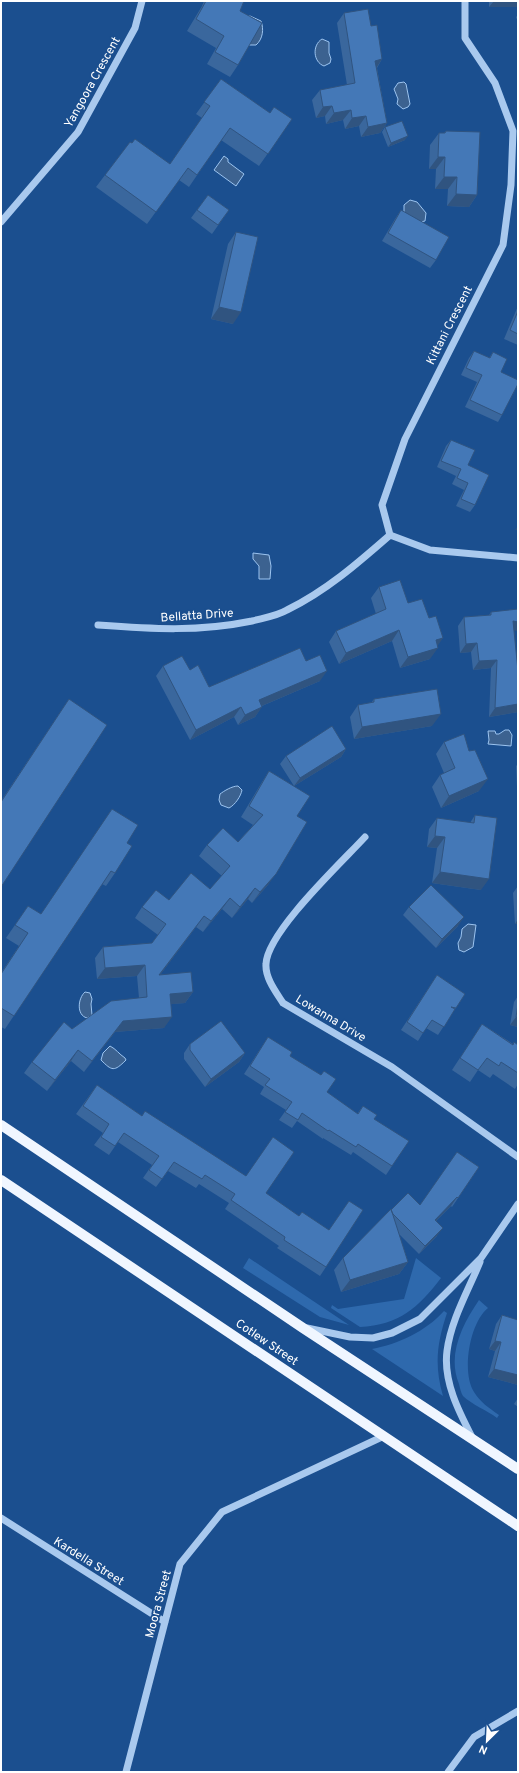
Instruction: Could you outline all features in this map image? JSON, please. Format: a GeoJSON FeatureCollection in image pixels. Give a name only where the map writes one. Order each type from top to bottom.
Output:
{"type":"FeatureCollection","features":[{"type":"Feature","properties":{"kind":"main road"},"geometry":{"type":"LineString","coordinates":[[1,1125],[303,1328],[472,1437],[518,1469]]}},
{"type":"Feature","properties":{"kind":"main road","name":"Cotlew Street"},"geometry":{"type":"LineString","coordinates":[[1,1180],[518,1526]]}},
{"type":"Feature","properties":{"kind":"street","name":"Yangoora Crescent"},"geometry":{"type":"LineString","coordinates":[[1,222],[78,132],[135,28],[142,1]]}},
{"type":"Feature","properties":{"kind":"street","name":"Kittani Crescent"},"geometry":{"type":"LineString","coordinates":[[390,535],[382,506],[405,439],[502,245],[511,185],[513,131],[495,83],[465,38],[465,1]]}},
{"type":"Feature","properties":{"kind":"street"},"geometry":{"type":"LineString","coordinates":[[390,535],[430,550],[518,558]]}},
{"type":"Feature","properties":{"kind":"street","name":"Bellatta Drive"},"geometry":{"type":"LineString","coordinates":[[98,625],[158,630],[224,627],[286,611],[326,588],[359,563],[390,535]]}},
{"type":"Feature","properties":{"kind":"street","name":"Lowanna Drive"},"geometry":{"type":"LineString","coordinates":[[365,837],[285,923],[267,955],[265,966],[273,988],[283,1003],[392,1067],[518,1157]]}},
{"type":"Feature","properties":{"kind":"street"},"geometry":{"type":"LineString","coordinates":[[303,1328],[350,1337],[373,1338],[392,1333],[420,1319],[481,1258],[518,1204]]}},
{"type":"Feature","properties":{"kind":"street"},"geometry":{"type":"LineString","coordinates":[[472,1437],[457,1409],[448,1379],[447,1352],[454,1325],[481,1258]]}},
{"type":"Feature","properties":{"kind":"street","name":"Moora Street"},"geometry":{"type":"LineString","coordinates":[[126,1772],[180,1564],[222,1512],[384,1436]]}},
{"type":"Feature","properties":{"kind":"street","name":"Kardella Street"},"geometry":{"type":"LineString","coordinates":[[1,1518],[165,1622]]}},
{"type":"Feature","properties":{"kind":"street"},"geometry":{"type":"LineString","coordinates":[[448,1772],[474,1737],[518,1711]]}},
{"type":"Feature","properties":{"kind":"shaded area"},"geometry":{"type":"Polygon","coordinates":[[[250,16],[261,21],[262,24],[263,31],[256,45],[249,45],[246,17],[250,16]]]}},
{"type":"Feature","properties":{"kind":"shaded area"},"geometry":{"type":"Polygon","coordinates":[[[322,39],[329,42],[329,53],[331,59],[330,63],[324,66],[320,64],[315,53],[317,45],[322,39]]]}},
{"type":"Feature","properties":{"kind":"shaded area"},"geometry":{"type":"Polygon","coordinates":[[[404,82],[406,84],[410,104],[408,107],[403,109],[397,104],[398,99],[394,89],[398,83],[404,82]]]}},
{"type":"Feature","properties":{"kind":"shaded area"},"geometry":{"type":"Polygon","coordinates":[[[224,156],[228,159],[228,162],[244,174],[236,186],[214,170],[224,156]]]}},
{"type":"Feature","properties":{"kind":"shaded area"},"geometry":{"type":"Polygon","coordinates":[[[410,200],[417,202],[426,213],[425,221],[420,222],[404,213],[404,205],[410,200]]]}},
{"type":"Feature","properties":{"kind":"shaded area"},"geometry":{"type":"Polygon","coordinates":[[[253,553],[269,555],[271,566],[270,579],[259,579],[259,566],[253,559],[253,553]]]}},
{"type":"Feature","properties":{"kind":"shaded area"},"geometry":{"type":"Polygon","coordinates":[[[505,730],[509,730],[512,735],[511,746],[488,744],[488,731],[495,731],[496,734],[499,734],[505,730]]]}},
{"type":"Feature","properties":{"kind":"shaded area"},"geometry":{"type":"Polygon","coordinates":[[[238,786],[242,790],[235,803],[229,808],[221,805],[219,800],[220,794],[226,790],[238,786]]]}},
{"type":"Feature","properties":{"kind":"shaded area"},"geometry":{"type":"Polygon","coordinates":[[[468,924],[476,925],[473,947],[464,952],[459,950],[458,943],[461,937],[462,929],[468,924]]]}},
{"type":"Feature","properties":{"kind":"shaded area"},"geometry":{"type":"Polygon","coordinates":[[[85,992],[90,993],[92,999],[92,1015],[87,1018],[81,1014],[79,1006],[81,998],[85,992]]]}},
{"type":"Feature","properties":{"kind":"shaded area"},"geometry":{"type":"Polygon","coordinates":[[[110,1046],[126,1060],[119,1067],[113,1069],[101,1060],[103,1053],[110,1046]]]}},
{"type":"Feature","properties":{"kind":"shaded area"},"geometry":{"type":"Polygon","coordinates":[[[249,1258],[349,1325],[320,1317],[243,1268],[249,1258]]]}},
{"type":"Feature","properties":{"kind":"shaded area"},"geometry":{"type":"Polygon","coordinates":[[[416,1258],[441,1278],[433,1289],[416,1306],[397,1319],[374,1326],[360,1327],[331,1308],[332,1305],[338,1309],[404,1299],[416,1258]]]}},
{"type":"Feature","properties":{"kind":"shaded area"},"geometry":{"type":"Polygon","coordinates":[[[479,1300],[488,1308],[476,1324],[472,1335],[469,1348],[468,1372],[470,1383],[476,1396],[499,1415],[497,1418],[470,1402],[463,1396],[456,1373],[455,1362],[458,1340],[467,1320],[479,1300]]]}},
{"type":"Feature","properties":{"kind":"shaded area"},"geometry":{"type":"Polygon","coordinates":[[[444,1311],[447,1313],[441,1334],[438,1354],[438,1374],[443,1396],[372,1349],[392,1344],[411,1336],[428,1325],[444,1311]]]}},
{"type":"Feature","properties":{"kind":"building"},"geometry":{"type":"Polygon","coordinates":[[[206,1],[244,1],[240,11],[262,23],[238,65],[215,52],[224,36],[196,19],[206,1]]]}},
{"type":"Feature","properties":{"kind":"building"},"geometry":{"type":"Polygon","coordinates":[[[368,9],[371,26],[377,25],[382,59],[375,61],[387,123],[368,127],[366,116],[352,118],[351,110],[334,113],[332,106],[323,107],[320,90],[355,83],[344,13],[368,9]]]}},
{"type":"Feature","properties":{"kind":"building"},"geometry":{"type":"Polygon","coordinates":[[[221,79],[270,113],[274,107],[292,119],[268,154],[230,128],[197,175],[188,168],[156,212],[105,175],[130,142],[132,143],[135,139],[170,164],[210,106],[204,102],[221,79]]]}},
{"type":"Feature","properties":{"kind":"building"},"geometry":{"type":"Polygon","coordinates":[[[402,121],[408,136],[391,143],[385,127],[402,121]]]}},
{"type":"Feature","properties":{"kind":"building"},"geometry":{"type":"Polygon","coordinates":[[[446,131],[480,132],[477,195],[456,194],[457,177],[444,177],[445,157],[438,157],[439,133],[445,133],[446,131]]]}},
{"type":"Feature","properties":{"kind":"building"},"geometry":{"type":"Polygon","coordinates":[[[208,195],[229,210],[218,225],[197,210],[208,195]]]}},
{"type":"Feature","properties":{"kind":"building"},"geometry":{"type":"Polygon","coordinates":[[[401,210],[449,237],[436,260],[388,233],[401,210]]]}},
{"type":"Feature","properties":{"kind":"building"},"geometry":{"type":"Polygon","coordinates":[[[236,232],[258,237],[241,312],[219,307],[236,232]]]}},
{"type":"Feature","properties":{"kind":"building"},"geometry":{"type":"Polygon","coordinates":[[[518,311],[518,334],[510,330],[518,311]]]}},
{"type":"Feature","properties":{"kind":"building"},"geometry":{"type":"Polygon","coordinates":[[[474,351],[490,358],[493,352],[507,359],[501,372],[518,380],[518,384],[502,415],[470,400],[482,375],[466,368],[474,351]]]}},
{"type":"Feature","properties":{"kind":"building"},"geometry":{"type":"Polygon","coordinates":[[[451,440],[475,450],[468,465],[489,475],[475,505],[461,499],[468,483],[457,478],[461,469],[441,461],[451,440]]]}},
{"type":"Feature","properties":{"kind":"building"},"geometry":{"type":"Polygon","coordinates":[[[400,580],[408,603],[422,599],[429,618],[436,616],[443,638],[436,640],[438,648],[408,657],[399,630],[346,653],[336,631],[386,609],[379,587],[400,580]]]}},
{"type":"Feature","properties":{"kind":"building"},"geometry":{"type":"Polygon","coordinates":[[[518,609],[518,622],[513,621],[518,671],[518,704],[495,708],[497,660],[479,661],[477,643],[466,644],[464,617],[491,615],[491,612],[518,609]]]}},
{"type":"Feature","properties":{"kind":"building"},"geometry":{"type":"Polygon","coordinates":[[[300,648],[306,661],[320,655],[327,671],[259,700],[262,707],[245,715],[241,707],[196,730],[163,666],[182,656],[190,670],[198,665],[209,687],[300,648]]]}},
{"type":"Feature","properties":{"kind":"building"},"geometry":{"type":"Polygon","coordinates":[[[437,689],[441,714],[362,727],[358,705],[374,702],[374,699],[437,689]]]}},
{"type":"Feature","properties":{"kind":"building"},"geometry":{"type":"Polygon","coordinates":[[[69,699],[107,725],[1,887],[1,802],[69,699]]]}},
{"type":"Feature","properties":{"kind":"building"},"geometry":{"type":"Polygon","coordinates":[[[332,726],[346,749],[300,778],[286,756],[332,726]]]}},
{"type":"Feature","properties":{"kind":"building"},"geometry":{"type":"Polygon","coordinates":[[[464,734],[469,751],[475,750],[488,779],[449,796],[440,775],[455,768],[444,742],[464,734]]]}},
{"type":"Feature","properties":{"kind":"building"},"geometry":{"type":"Polygon","coordinates":[[[269,771],[310,796],[297,816],[307,822],[276,874],[260,892],[255,888],[240,907],[230,898],[211,921],[204,916],[159,975],[191,972],[193,992],[170,994],[172,1017],[123,1021],[92,1061],[78,1050],[55,1080],[32,1062],[64,1022],[72,1029],[111,1001],[147,997],[145,965],[105,968],[103,947],[152,943],[166,924],[142,907],[156,890],[169,900],[191,873],[210,889],[230,866],[207,845],[223,828],[238,842],[263,815],[249,806],[269,771]]]}},
{"type":"Feature","properties":{"kind":"building"},"geometry":{"type":"Polygon","coordinates":[[[112,809],[138,825],[127,843],[132,846],[115,873],[111,871],[14,1016],[1,1008],[1,974],[28,933],[15,925],[28,906],[41,914],[112,809]]]}},
{"type":"Feature","properties":{"kind":"building"},"geometry":{"type":"Polygon","coordinates":[[[475,815],[497,818],[489,879],[440,872],[445,837],[435,836],[437,818],[474,823],[475,815]]]}},
{"type":"Feature","properties":{"kind":"building"},"geometry":{"type":"Polygon","coordinates":[[[431,885],[464,917],[442,939],[409,907],[431,885]]]}},
{"type":"Feature","properties":{"kind":"building"},"geometry":{"type":"Polygon","coordinates":[[[437,975],[465,994],[456,1008],[451,1007],[455,1009],[444,1027],[432,1020],[423,1033],[407,1022],[437,975]]]}},
{"type":"Feature","properties":{"kind":"building"},"geometry":{"type":"Polygon","coordinates":[[[518,1004],[518,1017],[516,1017],[518,1004]]]}},
{"type":"Feature","properties":{"kind":"building"},"geometry":{"type":"Polygon","coordinates":[[[221,1021],[245,1053],[211,1079],[190,1050],[190,1044],[221,1021]]]}},
{"type":"Feature","properties":{"kind":"building"},"geometry":{"type":"Polygon","coordinates":[[[482,1024],[513,1045],[514,1042],[518,1045],[518,1073],[501,1062],[499,1066],[487,1058],[478,1070],[460,1058],[482,1024]]]}},
{"type":"Feature","properties":{"kind":"building"},"geometry":{"type":"Polygon","coordinates":[[[268,1037],[292,1052],[290,1056],[321,1075],[324,1071],[336,1079],[327,1092],[358,1114],[363,1106],[377,1115],[374,1119],[409,1141],[392,1166],[358,1144],[356,1147],[329,1130],[328,1131],[302,1113],[298,1120],[285,1112],[292,1102],[265,1085],[270,1079],[250,1066],[268,1037]]]}},
{"type":"Feature","properties":{"kind":"building"},"geometry":{"type":"Polygon","coordinates":[[[97,1085],[142,1116],[145,1111],[246,1176],[273,1137],[294,1152],[266,1193],[299,1216],[302,1212],[329,1230],[349,1201],[363,1210],[326,1267],[284,1240],[285,1237],[231,1200],[235,1194],[205,1175],[202,1179],[174,1162],[162,1179],[149,1170],[159,1156],[124,1133],[115,1146],[101,1137],[109,1124],[83,1106],[97,1085]]]}},
{"type":"Feature","properties":{"kind":"building"},"geometry":{"type":"Polygon","coordinates":[[[457,1152],[479,1167],[458,1198],[457,1197],[435,1220],[443,1228],[425,1246],[393,1214],[391,1210],[408,1193],[420,1205],[457,1152]]]}},
{"type":"Feature","properties":{"kind":"building"},"geometry":{"type":"Polygon","coordinates":[[[391,1209],[408,1262],[350,1280],[343,1258],[391,1209]]]}},
{"type":"Feature","properties":{"kind":"building"},"geometry":{"type":"Polygon","coordinates":[[[502,1315],[518,1320],[518,1375],[494,1369],[501,1342],[495,1341],[502,1315]]]}}]}
